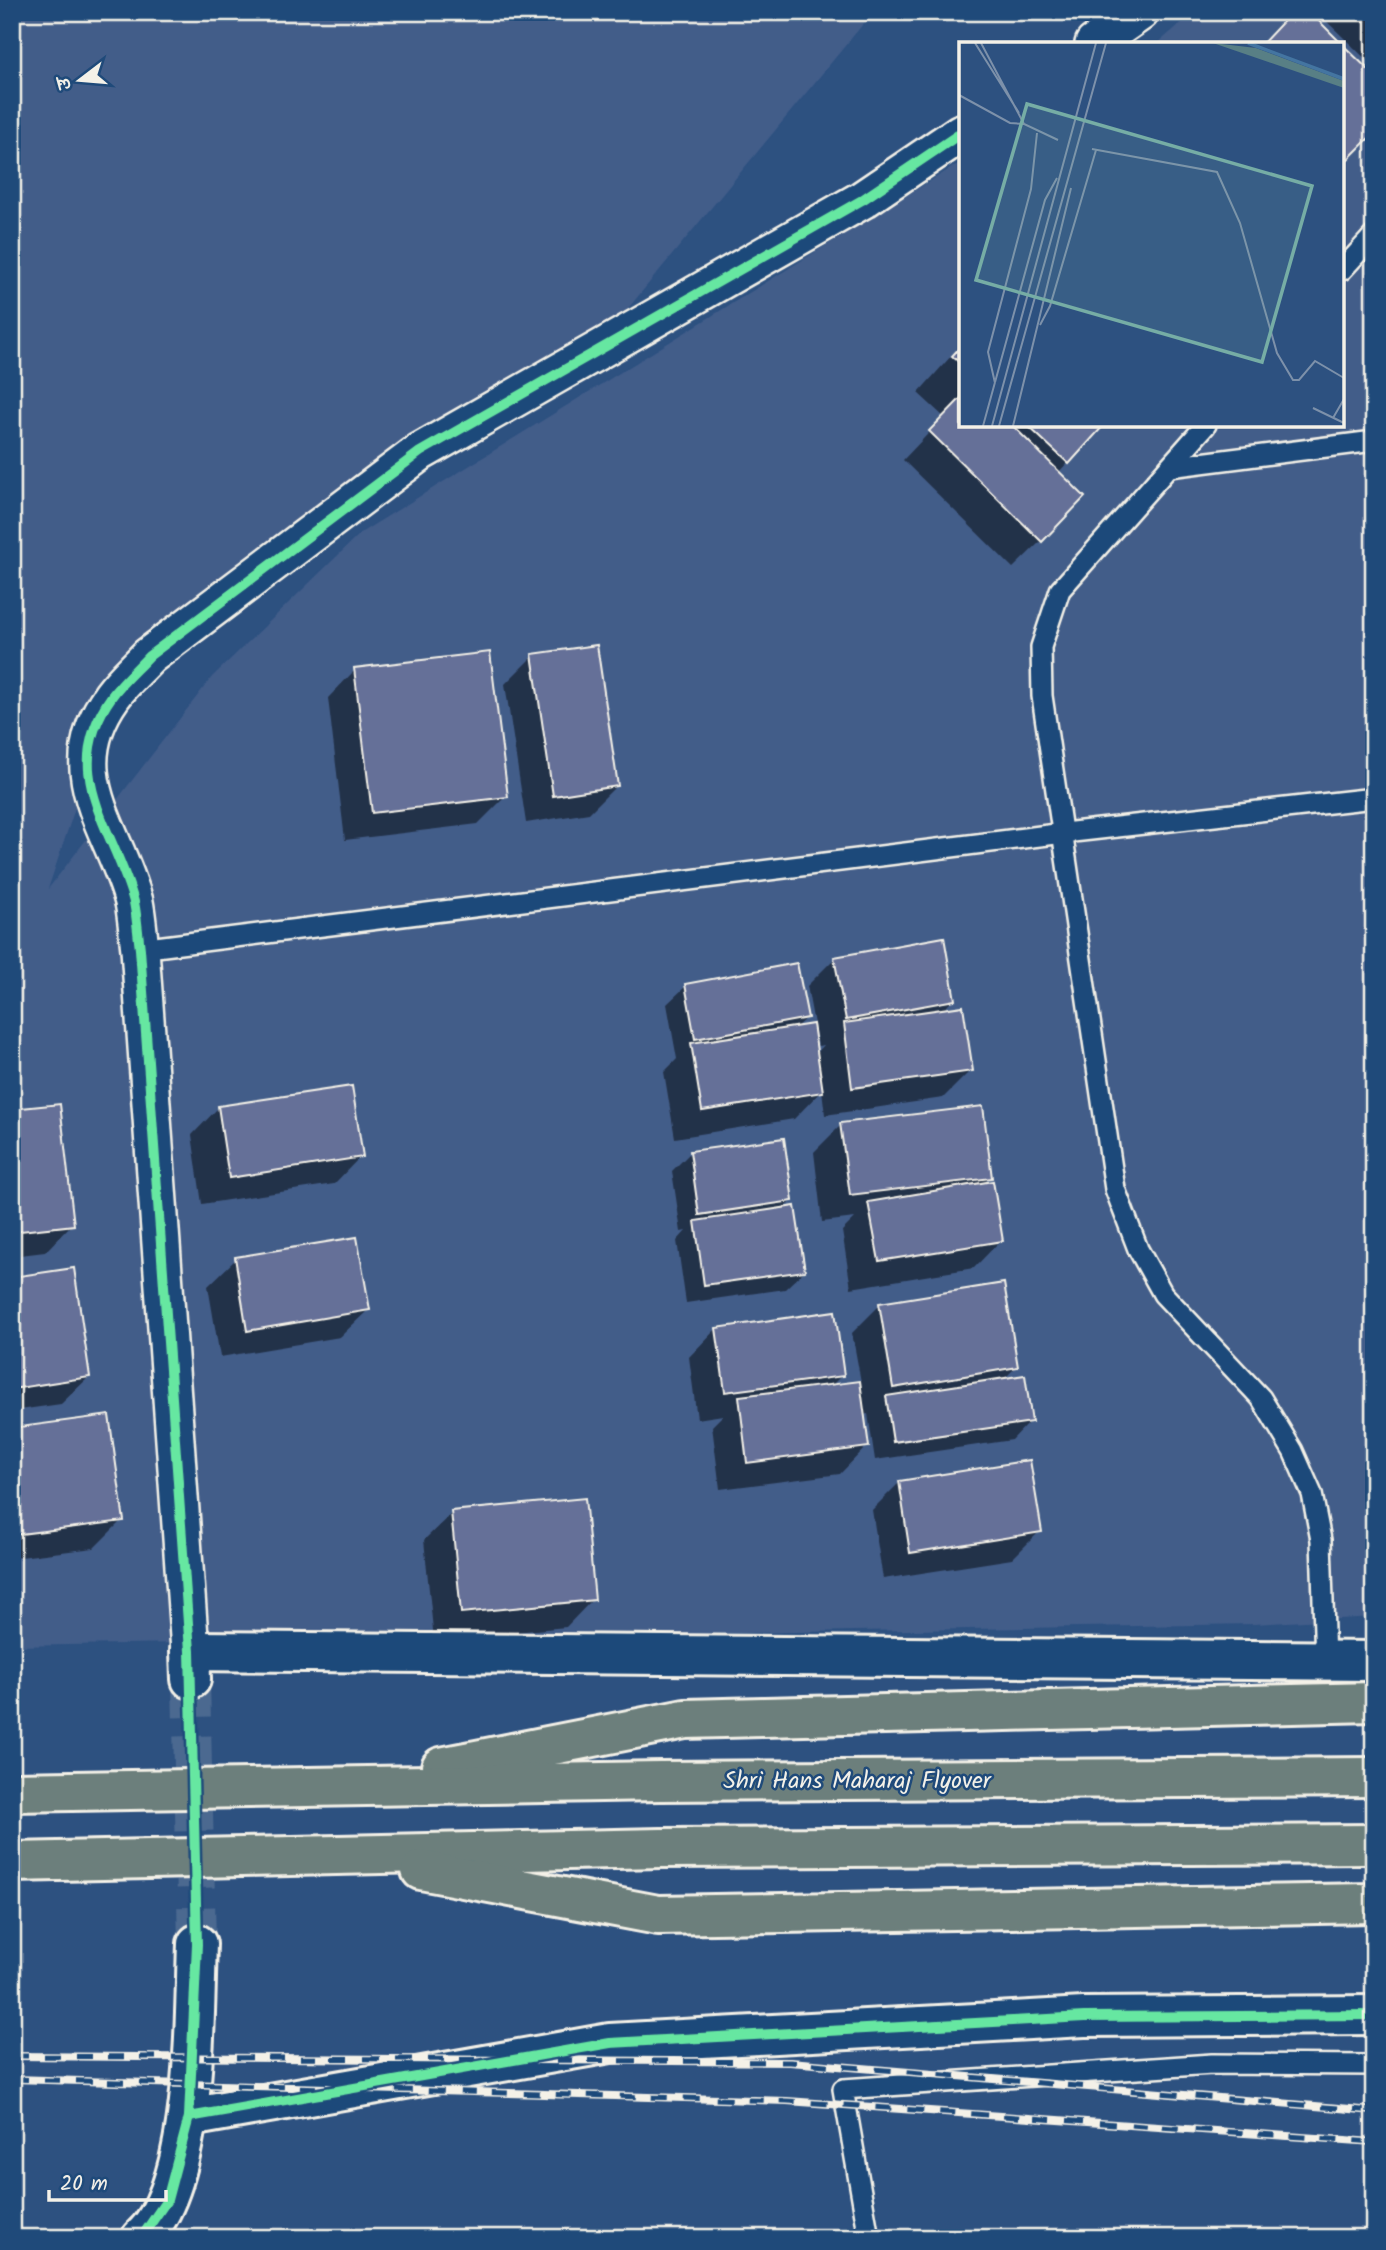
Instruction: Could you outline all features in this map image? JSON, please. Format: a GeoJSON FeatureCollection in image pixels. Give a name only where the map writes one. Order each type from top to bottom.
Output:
{"type":"FeatureCollection","features":[{"type":"Feature","properties":{"kind":"main road"},"geometry":{"type":"LineString","coordinates":[[12,1792],[340,1787],[685,1719],[1374,1702]]}},
{"type":"Feature","properties":{"kind":"main road","name":"Shri Hans Maharaj Flyover"},"geometry":{"type":"LineString","coordinates":[[340,1787],[660,1781],[1374,1777]]}},
{"type":"Feature","properties":{"kind":"main road"},"geometry":{"type":"LineString","coordinates":[[12,1862],[661,1849],[1374,1844]]}},
{"type":"Feature","properties":{"kind":"main road"},"geometry":{"type":"LineString","coordinates":[[347,1856],[658,1914],[1374,1903]]}},
{"type":"Feature","properties":{"kind":"street"},"geometry":{"type":"LineString","coordinates":[[1097,42],[1140,12]]}},
{"type":"Feature","properties":{"kind":"street"},"geometry":{"type":"LineString","coordinates":[[959,134],[862,200],[420,452],[149,656],[112,696],[95,727],[87,763],[92,798],[134,901],[140,949],[190,1665],[1374,1661]]}},
{"type":"Feature","properties":{"kind":"street"},"geometry":{"type":"LineString","coordinates":[[147,2236],[167,2200],[189,2117],[197,1944]]}},
{"type":"Feature","properties":{"kind":"street"},"geometry":{"type":"LineString","coordinates":[[189,2117],[610,2043],[1084,2017],[1374,2015]]}},
{"type":"Feature","properties":{"kind":"lane"},"geometry":{"type":"LineString","coordinates":[[1344,268],[1374,235]]}},
{"type":"Feature","properties":{"kind":"lane"},"geometry":{"type":"LineString","coordinates":[[1204,427],[1060,590],[1041,647],[1042,696],[1115,1189],[1138,1249],[1163,1294],[1261,1398],[1293,1451],[1312,1494],[1321,1540],[1325,1661]]}},
{"type":"Feature","properties":{"kind":"lane"},"geometry":{"type":"LineString","coordinates":[[1169,467],[1374,441]]}},
{"type":"Feature","properties":{"kind":"lane"},"geometry":{"type":"LineString","coordinates":[[140,949],[1064,833],[1374,798]]}},
{"type":"Feature","properties":{"kind":"lane"},"geometry":{"type":"LineString","coordinates":[[869,2238],[843,2089],[1212,2064],[1374,2065]]}},
{"type":"Feature","properties":{"kind":"shaded area"},"geometry":{"type":"Polygon","coordinates":[[[12,12],[873,12],[611,329],[126,656],[48,889],[212,677],[362,532],[959,163],[959,427],[1344,427],[1344,42],[1159,42],[1194,12],[1374,12],[1374,1617],[1254,1624],[12,1646],[12,12]]]}},
{"type":"Feature","properties":{"kind":"building"},"geometry":{"type":"Polygon","coordinates":[[[1292,12],[1310,12],[1340,42],[1264,42],[1292,12]]]}},
{"type":"Feature","properties":{"kind":"building"},"geometry":{"type":"Polygon","coordinates":[[[1344,46],[1374,75],[1374,133],[1344,163],[1344,46]]]}},
{"type":"Feature","properties":{"kind":"building"},"geometry":{"type":"Polygon","coordinates":[[[959,348],[959,362],[952,356],[959,348]]]}},
{"type":"Feature","properties":{"kind":"building"},"geometry":{"type":"Polygon","coordinates":[[[959,400],[959,427],[1014,427],[1085,497],[1042,542],[929,431],[959,400]]]}},
{"type":"Feature","properties":{"kind":"building"},"geometry":{"type":"Polygon","coordinates":[[[1029,427],[1102,427],[1069,464],[1029,427]]]}},
{"type":"Feature","properties":{"kind":"building"},"geometry":{"type":"Polygon","coordinates":[[[597,645],[618,786],[553,796],[532,654],[597,645]]]}},
{"type":"Feature","properties":{"kind":"building"},"geometry":{"type":"Polygon","coordinates":[[[490,652],[508,797],[372,813],[354,668],[490,652]]]}},
{"type":"Feature","properties":{"kind":"building"},"geometry":{"type":"Polygon","coordinates":[[[944,937],[955,1000],[846,1020],[834,957],[944,937]]]}},
{"type":"Feature","properties":{"kind":"building"},"geometry":{"type":"Polygon","coordinates":[[[797,963],[808,1018],[695,1039],[685,984],[797,963]]]}},
{"type":"Feature","properties":{"kind":"building"},"geometry":{"type":"Polygon","coordinates":[[[963,1006],[973,1071],[852,1088],[844,1023],[963,1006]]]}},
{"type":"Feature","properties":{"kind":"building"},"geometry":{"type":"Polygon","coordinates":[[[813,1024],[823,1092],[702,1111],[691,1043],[813,1024]]]}},
{"type":"Feature","properties":{"kind":"building"},"geometry":{"type":"Polygon","coordinates":[[[352,1086],[363,1157],[229,1178],[218,1106],[352,1086]]]}},
{"type":"Feature","properties":{"kind":"building"},"geometry":{"type":"Polygon","coordinates":[[[60,1104],[74,1225],[12,1232],[12,1109],[60,1104]]]}},
{"type":"Feature","properties":{"kind":"building"},"geometry":{"type":"Polygon","coordinates":[[[983,1106],[992,1178],[850,1195],[840,1123],[983,1106]]]}},
{"type":"Feature","properties":{"kind":"building"},"geometry":{"type":"Polygon","coordinates":[[[784,1138],[793,1201],[699,1215],[690,1151],[784,1138]]]}},
{"type":"Feature","properties":{"kind":"building"},"geometry":{"type":"Polygon","coordinates":[[[993,1181],[1003,1241],[879,1261],[868,1202],[993,1181]]]}},
{"type":"Feature","properties":{"kind":"building"},"geometry":{"type":"Polygon","coordinates":[[[795,1206],[805,1271],[704,1285],[695,1221],[795,1206]]]}},
{"type":"Feature","properties":{"kind":"building"},"geometry":{"type":"Polygon","coordinates":[[[357,1237],[370,1310],[247,1331],[235,1257],[357,1237]]]}},
{"type":"Feature","properties":{"kind":"building"},"geometry":{"type":"Polygon","coordinates":[[[74,1268],[90,1377],[12,1389],[12,1277],[74,1268]]]}},
{"type":"Feature","properties":{"kind":"building"},"geometry":{"type":"Polygon","coordinates":[[[1004,1283],[1018,1367],[893,1388],[879,1303],[1004,1283]]]}},
{"type":"Feature","properties":{"kind":"building"},"geometry":{"type":"Polygon","coordinates":[[[835,1311],[844,1376],[725,1392],[716,1328],[835,1311]]]}},
{"type":"Feature","properties":{"kind":"building"},"geometry":{"type":"Polygon","coordinates":[[[1025,1375],[1032,1422],[893,1442],[886,1396],[1025,1375]]]}},
{"type":"Feature","properties":{"kind":"building"},"geometry":{"type":"Polygon","coordinates":[[[860,1381],[869,1447],[747,1463],[739,1396],[860,1381]]]}},
{"type":"Feature","properties":{"kind":"building"},"geometry":{"type":"Polygon","coordinates":[[[109,1415],[124,1521],[12,1535],[12,1428],[109,1415]]]}},
{"type":"Feature","properties":{"kind":"building"},"geometry":{"type":"Polygon","coordinates":[[[1030,1460],[1042,1532],[910,1553],[899,1481],[1030,1460]]]}},
{"type":"Feature","properties":{"kind":"building"},"geometry":{"type":"Polygon","coordinates":[[[585,1498],[595,1600],[461,1613],[451,1511],[585,1498]]]}},
{"type":"Feature","properties":{"kind":"tunnel"},"geometry":{"type":"LineString","coordinates":[[191,1679],[197,1944]]}},
{"type":"Feature","properties":{"kind":"railway"},"geometry":{"type":"LineString","coordinates":[[12,2056],[790,2062],[1374,2111]]}},
{"type":"Feature","properties":{"kind":"railway"},"geometry":{"type":"LineString","coordinates":[[12,2079],[787,2101],[1374,2142]]}},
{"type":"Feature","properties":{"kind":"cycle path"},"geometry":{"type":"LineString","coordinates":[[141,2238],[167,2200],[189,2117],[197,1944],[190,1651],[140,949],[134,902],[95,800],[90,775],[89,750],[96,724],[112,696],[149,656],[420,452],[862,200],[959,134]]}},
{"type":"Feature","properties":{"kind":"cycle path"},"geometry":{"type":"LineString","coordinates":[[189,2117],[610,2043],[1084,2017],[1374,2015]]}}]}
